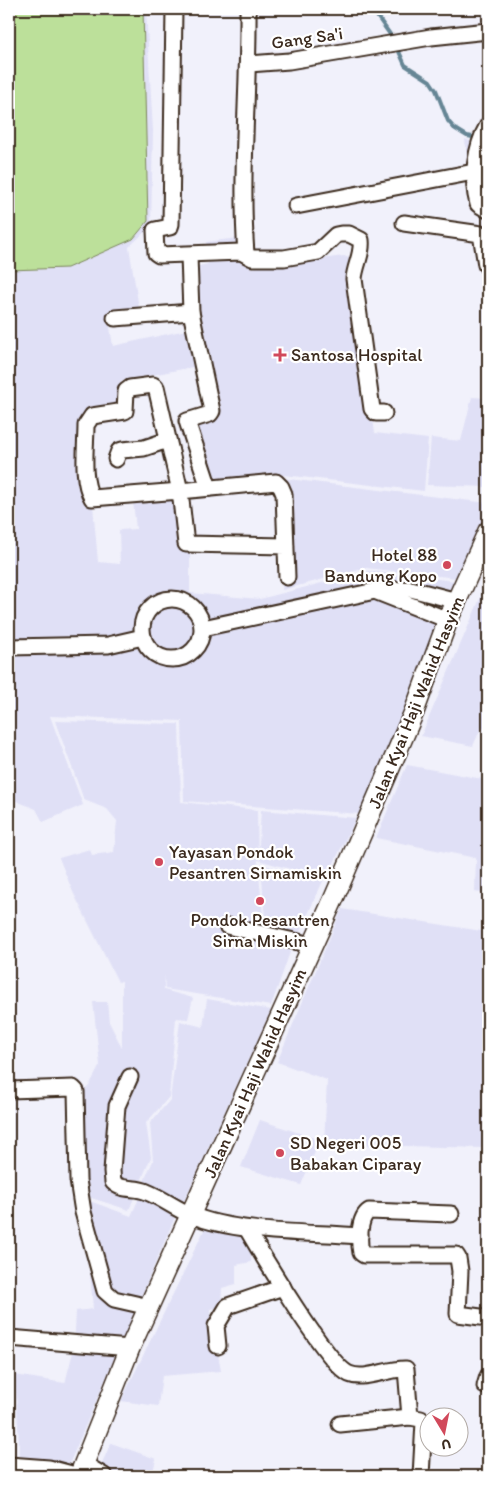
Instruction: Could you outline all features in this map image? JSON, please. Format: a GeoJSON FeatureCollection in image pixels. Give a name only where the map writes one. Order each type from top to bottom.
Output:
{"type":"FeatureCollection","features":[{"type":"Feature","properties":{"kind":"main road","name":"Jalan Kyai Haji Wahid Hasyim"},"geometry":{"type":"LineString","coordinates":[[80,1472],[130,1348],[312,945],[414,712],[448,620],[488,531]]}},
{"type":"Feature","properties":{"kind":"street"},"geometry":{"type":"LineString","coordinates":[[174,9],[171,224],[170,227],[155,230],[156,251],[159,255],[189,256],[241,252],[252,258],[302,255],[318,252],[341,234],[349,234],[361,240],[362,248],[354,269],[356,297],[373,412],[384,413]]}},
{"type":"Feature","properties":{"kind":"street"},"geometry":{"type":"LineString","coordinates":[[246,254],[244,190],[249,64],[248,9]]}},
{"type":"Feature","properties":{"kind":"street","name":"Gang Sa'i"},"geometry":{"type":"LineString","coordinates":[[249,64],[288,61],[431,37],[488,31]]}},
{"type":"Feature","properties":{"kind":"street"},"geometry":{"type":"LineString","coordinates":[[486,129],[479,148],[474,172],[477,201],[480,207],[488,210]]}},
{"type":"Feature","properties":{"kind":"street"},"geometry":{"type":"LineString","coordinates":[[296,206],[474,172]]}},
{"type":"Feature","properties":{"kind":"street"},"geometry":{"type":"LineString","coordinates":[[404,223],[481,234],[486,265],[488,267]]}},
{"type":"Feature","properties":{"kind":"street"},"geometry":{"type":"LineString","coordinates":[[189,256],[191,312],[212,412],[187,421],[209,488]]}},
{"type":"Feature","properties":{"kind":"street"},"geometry":{"type":"LineString","coordinates":[[116,318],[191,312]]}},
{"type":"Feature","properties":{"kind":"street"},"geometry":{"type":"LineString","coordinates":[[286,546],[186,544],[180,491],[156,387],[153,385],[130,388],[126,391],[124,411],[92,416],[88,419],[86,425],[88,492],[92,498],[180,491],[276,482],[284,494],[286,546],[287,576]]}},
{"type":"Feature","properties":{"kind":"street"},"geometry":{"type":"LineString","coordinates":[[116,459],[119,451],[144,448],[168,440]]}},
{"type":"Feature","properties":{"kind":"street"},"geometry":{"type":"LineString","coordinates":[[203,628],[375,591],[411,589],[457,600]]}},
{"type":"Feature","properties":{"kind":"street"},"geometry":{"type":"LineString","coordinates":[[375,591],[448,620]]}},
{"type":"Feature","properties":{"kind":"street"},"geometry":{"type":"LineString","coordinates":[[175,599],[186,602],[194,608],[200,617],[203,628],[200,640],[194,651],[177,658],[158,656],[148,648],[143,637],[144,619],[148,611],[164,600],[175,599]]}},
{"type":"Feature","properties":{"kind":"street"},"geometry":{"type":"LineString","coordinates":[[9,647],[108,645],[143,637]]}},
{"type":"Feature","properties":{"kind":"street"},"geometry":{"type":"LineString","coordinates":[[227,926],[312,945]]}},
{"type":"Feature","properties":{"kind":"street"},"geometry":{"type":"LineString","coordinates":[[130,1078],[117,1106],[112,1182],[118,1187],[126,1189],[137,1187],[191,1215],[247,1229],[360,1236]]}},
{"type":"Feature","properties":{"kind":"street"},"geometry":{"type":"LineString","coordinates":[[9,1090],[73,1088],[76,1090],[78,1180],[86,1221],[108,1296],[149,1307]]}},
{"type":"Feature","properties":{"kind":"street"},"geometry":{"type":"LineString","coordinates":[[451,1214],[369,1211],[364,1217],[360,1236],[361,1254],[457,1256],[460,1271],[456,1311],[461,1316],[488,1318]]}},
{"type":"Feature","properties":{"kind":"street"},"geometry":{"type":"LineString","coordinates":[[247,1229],[321,1344],[346,1372],[360,1375],[406,1369],[417,1420],[421,1476]]}},
{"type":"Feature","properties":{"kind":"street"},"geometry":{"type":"LineString","coordinates":[[218,1346],[216,1326],[228,1306],[283,1287]]}},
{"type":"Feature","properties":{"kind":"street"},"geometry":{"type":"LineString","coordinates":[[9,1338],[130,1348]]}},
{"type":"Feature","properties":{"kind":"street"},"geometry":{"type":"LineString","coordinates":[[340,1424],[417,1420]]}},
{"type":"Feature","properties":{"kind":"street"},"geometry":{"type":"LineString","coordinates":[[9,1466],[49,1468],[104,1476]]}},
{"type":"Feature","properties":{"kind":"shaded area"},"geometry":{"type":"Polygon","coordinates":[[[9,9],[146,9],[153,131],[151,226],[129,247],[140,314],[109,321],[113,346],[186,330],[193,367],[121,381],[122,407],[85,415],[98,562],[120,564],[119,530],[136,529],[133,501],[190,493],[190,593],[260,599],[368,571],[464,582],[360,814],[184,801],[182,721],[50,716],[83,805],[43,822],[36,809],[9,798],[9,9]]]}},
{"type":"Feature","properties":{"kind":"shaded area"},"geometry":{"type":"Polygon","coordinates":[[[465,139],[488,149],[488,212],[472,206],[465,139]]]}},
{"type":"Feature","properties":{"kind":"shaded area","name":"Santosa Hospital"},"geometry":{"type":"Polygon","coordinates":[[[246,237],[251,268],[344,256],[349,258],[375,433],[428,439],[424,491],[275,474],[209,489],[194,424],[217,415],[198,366],[195,267],[208,264],[206,242],[246,237]]]}},
{"type":"Feature","properties":{"kind":"shaded area"},"geometry":{"type":"Polygon","coordinates":[[[472,397],[488,398],[488,487],[427,485],[431,438],[461,441],[472,397]]]}},
{"type":"Feature","properties":{"kind":"shaded area"},"geometry":{"type":"Polygon","coordinates":[[[280,478],[488,503],[488,521],[466,579],[366,568],[282,590],[288,549],[280,478]]]}},
{"type":"Feature","properties":{"kind":"shaded area"},"geometry":{"type":"Polygon","coordinates":[[[488,580],[488,729],[481,728],[473,746],[421,736],[488,580]]]}},
{"type":"Feature","properties":{"kind":"shaded area","name":"Yayasan Pondok Pesantren Sirnamiskin"},"geometry":{"type":"Polygon","coordinates":[[[55,721],[179,724],[181,802],[257,810],[258,865],[265,936],[294,941],[271,1006],[165,989],[165,975],[164,990],[193,998],[188,1019],[176,1018],[169,1097],[146,1123],[151,1157],[129,1210],[82,1195],[80,1094],[89,1086],[100,1065],[93,1002],[107,1002],[109,1022],[122,1048],[122,981],[165,970],[118,982],[73,892],[59,858],[90,849],[92,855],[114,852],[117,821],[107,809],[84,800],[55,721]]]}},
{"type":"Feature","properties":{"kind":"shaded area"},"geometry":{"type":"Polygon","coordinates":[[[407,765],[488,780],[488,894],[475,892],[476,858],[376,838],[407,765]]]}},
{"type":"Feature","properties":{"kind":"shaded area"},"geometry":{"type":"Polygon","coordinates":[[[261,810],[356,818],[326,879],[258,860],[261,810]]]}},
{"type":"Feature","properties":{"kind":"shaded area"},"geometry":{"type":"Polygon","coordinates":[[[261,864],[323,881],[297,938],[266,931],[261,864]]]}},
{"type":"Feature","properties":{"kind":"shaded area"},"geometry":{"type":"Polygon","coordinates":[[[342,909],[488,932],[488,1242],[485,1148],[324,1144],[327,1080],[277,1062],[342,909]]]}},
{"type":"Feature","properties":{"kind":"shaded area"},"geometry":{"type":"Polygon","coordinates":[[[207,999],[271,1010],[182,1205],[144,1181],[153,1161],[150,1123],[170,1100],[180,1021],[203,1027],[207,999]]]}},
{"type":"Feature","properties":{"kind":"shaded area","name":"SD Negeri 005 Babakan Ciparay"},"geometry":{"type":"Polygon","coordinates":[[[260,1120],[320,1140],[301,1185],[241,1167],[260,1120]]]}},
{"type":"Feature","properties":{"kind":"shaded area"},"geometry":{"type":"Polygon","coordinates":[[[144,1187],[178,1210],[64,1476],[21,1476],[15,1375],[65,1383],[74,1348],[76,1311],[93,1309],[84,1199],[131,1216],[144,1187]]]}},
{"type":"Feature","properties":{"kind":"shaded area"},"geometry":{"type":"Polygon","coordinates":[[[209,1220],[248,1239],[251,1253],[251,1262],[236,1265],[236,1284],[222,1288],[221,1307],[210,1309],[221,1371],[162,1376],[158,1406],[121,1401],[209,1220]]]}},
{"type":"Feature","properties":{"kind":"shaded area"},"geometry":{"type":"Polygon","coordinates":[[[111,1443],[156,1459],[152,1476],[96,1476],[111,1443]]]}},
{"type":"Feature","properties":{"kind":"green space"},"geometry":{"type":"Polygon","coordinates":[[[9,9],[143,9],[148,221],[133,239],[67,268],[9,270],[9,9]]]}},
{"type":"Feature","properties":{"kind":"waterway"},"geometry":{"type":"LineString","coordinates":[[372,9],[394,40]]}},
{"type":"Feature","properties":{"kind":"waterway"},"geometry":{"type":"LineString","coordinates":[[397,47],[405,65],[430,81],[436,90],[448,121],[454,128],[467,136],[479,138]]}},
{"type":"Feature","properties":{"kind":"place","name":"Santosa Hospital"},"geometry":{"type":"Point","coordinates":[280,355]}},
{"type":"Feature","properties":{"kind":"place","name":"Hotel 88 Bandung Kopo"},"geometry":{"type":"Point","coordinates":[447,565]}},
{"type":"Feature","properties":{"kind":"place","name":"Yayasan Pondok Pesantren Sirnamiskin"},"geometry":{"type":"Point","coordinates":[159,862]}},
{"type":"Feature","properties":{"kind":"place","name":"Pondok Pesantren Sirna Miskin"},"geometry":{"type":"Point","coordinates":[260,901]}},
{"type":"Feature","properties":{"kind":"place","name":"SD Negeri 005 Babakan Ciparay"},"geometry":{"type":"Point","coordinates":[280,1153]}}]}
